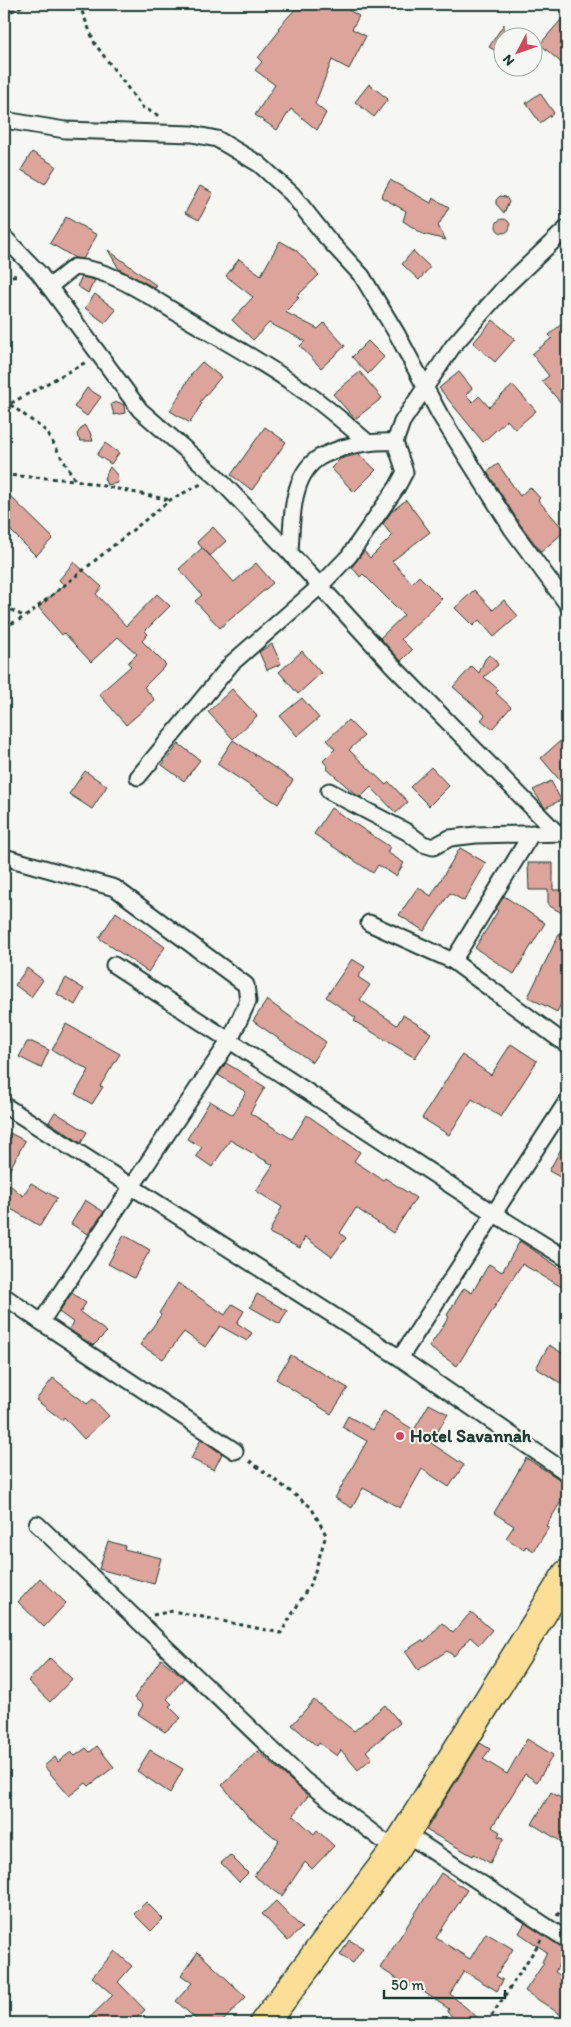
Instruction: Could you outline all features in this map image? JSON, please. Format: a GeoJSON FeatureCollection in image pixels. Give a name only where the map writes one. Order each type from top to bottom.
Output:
{"type":"FeatureCollection","features":[{"type":"Feature","properties":{"kind":"highway"},"geometry":{"type":"LineString","coordinates":[[266,2023],[400,1842],[567,1574]]}},
{"type":"Feature","properties":{"kind":"street"},"geometry":{"type":"LineString","coordinates":[[4,120],[65,130],[192,134],[217,139],[250,159],[292,194],[327,238],[362,276],[426,386],[440,415],[512,529],[567,604]]}},
{"type":"Feature","properties":{"kind":"street"},"geometry":{"type":"LineString","coordinates":[[138,776],[232,663],[320,587],[349,556],[398,487],[405,472],[395,442],[402,422],[453,346],[503,290],[567,228]]}},
{"type":"Feature","properties":{"kind":"street"},"geometry":{"type":"LineString","coordinates":[[4,237],[39,273],[140,410],[217,477],[290,553],[394,667],[562,832]]}},
{"type":"Feature","properties":{"kind":"street"},"geometry":{"type":"LineString","coordinates":[[49,287],[74,267],[86,268],[106,274],[143,293],[256,360],[304,392],[366,441]]}},
{"type":"Feature","properties":{"kind":"street"},"geometry":{"type":"LineString","coordinates":[[290,553],[293,513],[300,484],[309,466],[318,458],[332,451],[366,441],[395,442]]}},
{"type":"Feature","properties":{"kind":"street"},"geometry":{"type":"LineString","coordinates":[[328,790],[407,832],[423,844],[433,847],[450,838],[562,832]]}},
{"type":"Feature","properties":{"kind":"street"},"geometry":{"type":"LineString","coordinates":[[453,960],[532,833]]}},
{"type":"Feature","properties":{"kind":"street"},"geometry":{"type":"LineString","coordinates":[[4,857],[115,888],[226,968],[246,985],[248,1001],[230,1040],[132,1189],[41,1322]]}},
{"type":"Feature","properties":{"kind":"street"},"geometry":{"type":"LineString","coordinates":[[369,923],[453,960],[567,1045]]}},
{"type":"Feature","properties":{"kind":"street"},"geometry":{"type":"LineString","coordinates":[[114,965],[493,1213],[567,1259]]}},
{"type":"Feature","properties":{"kind":"street"},"geometry":{"type":"LineString","coordinates":[[400,1358],[567,1101]]}},
{"type":"Feature","properties":{"kind":"street"},"geometry":{"type":"LineString","coordinates":[[4,1105],[132,1189],[400,1358],[567,1473]]}},
{"type":"Feature","properties":{"kind":"street"},"geometry":{"type":"LineString","coordinates":[[4,1296],[235,1450]]}},
{"type":"Feature","properties":{"kind":"street"},"geometry":{"type":"LineString","coordinates":[[36,1524],[304,1780],[400,1842],[567,1940]]}},
{"type":"Feature","properties":{"kind":"path"},"geometry":{"type":"LineString","coordinates":[[4,15],[26,4]]}},
{"type":"Feature","properties":{"kind":"path"},"geometry":{"type":"LineString","coordinates":[[79,4],[95,44],[142,107],[192,134]]}},
{"type":"Feature","properties":{"kind":"path"},"geometry":{"type":"LineString","coordinates":[[4,407],[8,403],[100,355]]}},
{"type":"Feature","properties":{"kind":"path"},"geometry":{"type":"LineString","coordinates":[[4,400],[46,431],[75,480]]}},
{"type":"Feature","properties":{"kind":"path"},"geometry":{"type":"LineString","coordinates":[[4,475],[75,480],[170,500]]}},
{"type":"Feature","properties":{"kind":"path"},"geometry":{"type":"LineString","coordinates":[[4,627],[25,617],[170,500],[217,477]]}},
{"type":"Feature","properties":{"kind":"path"},"geometry":{"type":"LineString","coordinates":[[4,606],[25,617]]}},
{"type":"Feature","properties":{"kind":"path"},"geometry":{"type":"LineString","coordinates":[[135,1620],[173,1611],[281,1633],[308,1588],[326,1535],[310,1507],[235,1450]]}},
{"type":"Feature","properties":{"kind":"path"},"geometry":{"type":"LineString","coordinates":[[487,2023],[567,1900]]}},
{"type":"Feature","properties":{"kind":"building"},"geometry":{"type":"Polygon","coordinates":[[[300,4],[338,4],[359,16],[352,29],[366,36],[349,69],[332,60],[315,104],[326,113],[317,130],[291,109],[277,130],[255,115],[275,85],[255,70],[262,62],[258,58],[280,30],[278,28],[300,4]]]}},
{"type":"Feature","properties":{"kind":"building"},"geometry":{"type":"Polygon","coordinates":[[[567,13],[567,68],[544,48],[544,39],[567,13]]]}},
{"type":"Feature","properties":{"kind":"building"},"geometry":{"type":"Polygon","coordinates":[[[494,39],[494,50],[489,47],[494,39]]]}},
{"type":"Feature","properties":{"kind":"building"},"geometry":{"type":"Polygon","coordinates":[[[369,84],[388,99],[374,117],[355,102],[369,84]]]}},
{"type":"Feature","properties":{"kind":"building"},"geometry":{"type":"Polygon","coordinates":[[[540,93],[554,113],[540,123],[526,103],[540,93]]]}},
{"type":"Feature","properties":{"kind":"building"},"geometry":{"type":"Polygon","coordinates":[[[32,152],[56,166],[45,184],[21,170],[32,152]]]}},
{"type":"Feature","properties":{"kind":"building"},"geometry":{"type":"Polygon","coordinates":[[[390,180],[431,203],[433,198],[449,207],[438,226],[446,240],[423,234],[403,221],[406,211],[381,197],[390,180]]]}},
{"type":"Feature","properties":{"kind":"building"},"geometry":{"type":"Polygon","coordinates":[[[200,186],[213,193],[199,220],[185,213],[200,186]]]}},
{"type":"Feature","properties":{"kind":"building"},"geometry":{"type":"Polygon","coordinates":[[[500,196],[506,197],[509,202],[504,213],[496,204],[496,200],[500,196]]]}},
{"type":"Feature","properties":{"kind":"building"},"geometry":{"type":"Polygon","coordinates":[[[66,217],[97,235],[83,259],[75,258],[50,243],[66,217]]]}},
{"type":"Feature","properties":{"kind":"building"},"geometry":{"type":"Polygon","coordinates":[[[503,219],[508,221],[510,226],[508,231],[503,233],[498,231],[496,226],[498,221],[503,219]]]}},
{"type":"Feature","properties":{"kind":"building"},"geometry":{"type":"Polygon","coordinates":[[[280,241],[296,250],[319,275],[297,296],[299,298],[285,312],[318,329],[324,323],[345,346],[321,368],[300,346],[305,341],[269,323],[253,340],[232,320],[253,297],[226,276],[239,259],[261,275],[280,241]]]}},
{"type":"Feature","properties":{"kind":"building"},"geometry":{"type":"Polygon","coordinates":[[[108,250],[157,286],[155,288],[119,269],[108,250]]]}},
{"type":"Feature","properties":{"kind":"building"},"geometry":{"type":"Polygon","coordinates":[[[413,251],[430,267],[419,280],[402,264],[413,251]]]}},
{"type":"Feature","properties":{"kind":"building"},"geometry":{"type":"Polygon","coordinates":[[[82,277],[95,280],[88,293],[77,286],[82,277]]]}},
{"type":"Feature","properties":{"kind":"building"},"geometry":{"type":"Polygon","coordinates":[[[95,294],[116,310],[105,323],[85,308],[95,294]]]}},
{"type":"Feature","properties":{"kind":"building"},"geometry":{"type":"Polygon","coordinates":[[[567,319],[567,410],[542,381],[549,376],[532,354],[552,338],[549,335],[567,319]]]}},
{"type":"Feature","properties":{"kind":"building"},"geometry":{"type":"Polygon","coordinates":[[[493,320],[515,339],[495,362],[473,343],[493,320]]]}},
{"type":"Feature","properties":{"kind":"building"},"geometry":{"type":"Polygon","coordinates":[[[368,341],[384,357],[368,374],[352,357],[368,341]]]}},
{"type":"Feature","properties":{"kind":"building"},"geometry":{"type":"Polygon","coordinates":[[[202,362],[221,377],[200,402],[202,403],[190,423],[170,411],[192,373],[202,362]]]}},
{"type":"Feature","properties":{"kind":"building"},"geometry":{"type":"Polygon","coordinates":[[[360,372],[382,398],[355,419],[333,394],[360,372]]]}},
{"type":"Feature","properties":{"kind":"building"},"geometry":{"type":"Polygon","coordinates":[[[459,372],[472,388],[466,395],[473,402],[479,396],[489,407],[513,385],[536,411],[515,429],[507,420],[483,442],[439,388],[459,372]]]}},
{"type":"Feature","properties":{"kind":"building"},"geometry":{"type":"Polygon","coordinates":[[[87,388],[101,397],[87,416],[74,407],[87,388]]]}},
{"type":"Feature","properties":{"kind":"building"},"geometry":{"type":"Polygon","coordinates":[[[118,402],[124,405],[125,413],[114,415],[111,404],[118,402]]]}},
{"type":"Feature","properties":{"kind":"building"},"geometry":{"type":"Polygon","coordinates":[[[84,425],[90,432],[93,441],[81,441],[78,438],[77,434],[84,425]]]}},
{"type":"Feature","properties":{"kind":"building"},"geometry":{"type":"Polygon","coordinates":[[[265,427],[286,442],[252,490],[231,475],[265,427]]]}},
{"type":"Feature","properties":{"kind":"building"},"geometry":{"type":"Polygon","coordinates":[[[105,443],[119,453],[111,464],[97,455],[105,443]]]}},
{"type":"Feature","properties":{"kind":"building"},"geometry":{"type":"Polygon","coordinates":[[[359,454],[376,470],[354,492],[331,468],[340,459],[359,454]]]}},
{"type":"Feature","properties":{"kind":"building"},"geometry":{"type":"Polygon","coordinates":[[[498,464],[520,496],[530,487],[540,498],[538,500],[565,531],[541,552],[520,524],[487,472],[498,464]]]}},
{"type":"Feature","properties":{"kind":"building"},"geometry":{"type":"Polygon","coordinates":[[[110,467],[117,475],[118,483],[107,485],[104,478],[110,467]]]}},
{"type":"Feature","properties":{"kind":"building"},"geometry":{"type":"Polygon","coordinates":[[[4,490],[53,538],[36,556],[4,524],[4,490]]]}},
{"type":"Feature","properties":{"kind":"building"},"geometry":{"type":"Polygon","coordinates":[[[406,500],[430,532],[392,561],[412,583],[419,576],[442,599],[401,639],[412,650],[401,661],[380,638],[404,615],[363,574],[360,577],[352,567],[364,551],[370,558],[392,536],[383,524],[392,511],[406,500]]]}},
{"type":"Feature","properties":{"kind":"building"},"geometry":{"type":"Polygon","coordinates":[[[213,527],[226,541],[210,556],[234,582],[256,563],[273,583],[220,628],[195,601],[202,595],[179,569],[202,548],[197,542],[213,527]]]}},
{"type":"Feature","properties":{"kind":"building"},"geometry":{"type":"Polygon","coordinates":[[[74,562],[102,587],[96,594],[126,626],[157,594],[170,606],[145,631],[148,634],[142,641],[166,665],[144,687],[155,700],[126,725],[99,694],[131,666],[128,663],[137,654],[118,637],[91,662],[64,633],[62,635],[38,607],[64,585],[59,580],[74,562]]]}},
{"type":"Feature","properties":{"kind":"building"},"geometry":{"type":"Polygon","coordinates":[[[474,590],[493,610],[504,600],[518,616],[494,637],[479,620],[473,626],[455,608],[474,590]]]}},
{"type":"Feature","properties":{"kind":"building"},"geometry":{"type":"Polygon","coordinates":[[[272,644],[281,664],[267,670],[259,652],[272,644]]]}},
{"type":"Feature","properties":{"kind":"building"},"geometry":{"type":"Polygon","coordinates":[[[302,651],[321,673],[298,694],[279,672],[302,651]]]}},
{"type":"Feature","properties":{"kind":"building"},"geometry":{"type":"Polygon","coordinates":[[[489,655],[494,658],[498,665],[484,677],[499,690],[496,693],[511,707],[492,729],[481,720],[485,715],[453,687],[472,666],[479,673],[485,659],[489,655]]]}},
{"type":"Feature","properties":{"kind":"building"},"geometry":{"type":"Polygon","coordinates":[[[232,689],[257,716],[233,739],[208,712],[232,689]]]}},
{"type":"Feature","properties":{"kind":"building"},"geometry":{"type":"Polygon","coordinates":[[[302,698],[319,718],[297,736],[280,716],[302,698]]]}},
{"type":"Feature","properties":{"kind":"building"},"geometry":{"type":"Polygon","coordinates":[[[348,720],[364,736],[349,750],[386,785],[389,782],[408,802],[396,813],[371,787],[361,797],[327,769],[328,767],[323,761],[335,749],[327,740],[348,720]]]}},
{"type":"Feature","properties":{"kind":"building"},"geometry":{"type":"Polygon","coordinates":[[[567,735],[567,789],[541,758],[567,735]]]}},
{"type":"Feature","properties":{"kind":"building"},"geometry":{"type":"Polygon","coordinates":[[[233,740],[293,780],[278,804],[217,764],[233,740]]]}},
{"type":"Feature","properties":{"kind":"building"},"geometry":{"type":"Polygon","coordinates":[[[179,744],[200,760],[184,781],[162,765],[179,744]]]}},
{"type":"Feature","properties":{"kind":"building"},"geometry":{"type":"Polygon","coordinates":[[[431,767],[449,786],[429,806],[410,787],[431,767]]]}},
{"type":"Feature","properties":{"kind":"building"},"geometry":{"type":"Polygon","coordinates":[[[85,771],[107,786],[92,809],[69,794],[85,771]]]}},
{"type":"Feature","properties":{"kind":"building"},"geometry":{"type":"Polygon","coordinates":[[[551,781],[561,800],[545,808],[533,790],[551,781]]]}},
{"type":"Feature","properties":{"kind":"building"},"geometry":{"type":"Polygon","coordinates":[[[331,808],[390,847],[387,852],[404,863],[396,876],[378,865],[373,873],[314,834],[331,808]]]}},
{"type":"Feature","properties":{"kind":"building"},"geometry":{"type":"Polygon","coordinates":[[[460,848],[486,863],[464,901],[450,893],[424,931],[399,915],[418,887],[431,896],[460,848]]]}},
{"type":"Feature","properties":{"kind":"building"},"geometry":{"type":"Polygon","coordinates":[[[528,863],[553,863],[553,890],[567,890],[567,916],[548,905],[548,890],[529,890],[528,863]]]}},
{"type":"Feature","properties":{"kind":"building"},"geometry":{"type":"Polygon","coordinates":[[[504,896],[545,923],[514,974],[475,948],[498,911],[496,909],[504,896]]]}},
{"type":"Feature","properties":{"kind":"building"},"geometry":{"type":"Polygon","coordinates":[[[116,912],[165,947],[148,972],[99,938],[116,912]]]}},
{"type":"Feature","properties":{"kind":"building"},"geometry":{"type":"Polygon","coordinates":[[[567,918],[567,991],[557,1012],[528,997],[567,918]]]}},
{"type":"Feature","properties":{"kind":"building"},"geometry":{"type":"Polygon","coordinates":[[[352,959],[365,967],[358,977],[370,985],[360,1000],[397,1025],[403,1015],[431,1033],[415,1058],[354,1021],[356,1018],[326,997],[352,959]]]}},
{"type":"Feature","properties":{"kind":"building"},"geometry":{"type":"Polygon","coordinates":[[[27,968],[43,980],[31,997],[15,985],[27,968]]]}},
{"type":"Feature","properties":{"kind":"building"},"geometry":{"type":"Polygon","coordinates":[[[66,978],[84,989],[75,1005],[57,994],[66,978]]]}},
{"type":"Feature","properties":{"kind":"building"},"geometry":{"type":"Polygon","coordinates":[[[267,1000],[326,1042],[312,1062],[253,1021],[267,1000]]]}},
{"type":"Feature","properties":{"kind":"building"},"geometry":{"type":"Polygon","coordinates":[[[66,1024],[120,1054],[100,1086],[103,1087],[92,1104],[75,1094],[89,1070],[52,1050],[66,1024]]]}},
{"type":"Feature","properties":{"kind":"building"},"geometry":{"type":"Polygon","coordinates":[[[27,1042],[32,1042],[49,1050],[41,1068],[19,1057],[27,1042]]]}},
{"type":"Feature","properties":{"kind":"building"},"geometry":{"type":"Polygon","coordinates":[[[511,1044],[537,1061],[501,1117],[472,1099],[449,1135],[422,1118],[462,1055],[491,1075],[511,1044]]]}},
{"type":"Feature","properties":{"kind":"building"},"geometry":{"type":"Polygon","coordinates":[[[226,1063],[265,1087],[250,1113],[292,1139],[307,1115],[360,1152],[354,1161],[416,1198],[393,1233],[356,1208],[340,1233],[346,1238],[332,1257],[305,1237],[300,1248],[269,1233],[282,1207],[256,1191],[273,1165],[230,1140],[212,1167],[196,1156],[202,1147],[187,1139],[210,1101],[233,1115],[246,1092],[218,1075],[226,1063]]]}},
{"type":"Feature","properties":{"kind":"building"},"geometry":{"type":"Polygon","coordinates":[[[55,1112],[87,1132],[81,1143],[49,1122],[55,1112]]]}},
{"type":"Feature","properties":{"kind":"building"},"geometry":{"type":"Polygon","coordinates":[[[10,1133],[25,1141],[4,1180],[4,1144],[10,1133]]]}},
{"type":"Feature","properties":{"kind":"building"},"geometry":{"type":"Polygon","coordinates":[[[567,1138],[567,1181],[549,1171],[567,1138]]]}},
{"type":"Feature","properties":{"kind":"building"},"geometry":{"type":"Polygon","coordinates":[[[4,1180],[23,1196],[31,1183],[57,1198],[40,1226],[4,1205],[4,1180]]]}},
{"type":"Feature","properties":{"kind":"building"},"geometry":{"type":"Polygon","coordinates":[[[85,1200],[104,1212],[88,1234],[71,1224],[85,1200]]]}},
{"type":"Feature","properties":{"kind":"building"},"geometry":{"type":"Polygon","coordinates":[[[124,1235],[150,1250],[134,1278],[108,1264],[124,1235]]]}},
{"type":"Feature","properties":{"kind":"building"},"geometry":{"type":"Polygon","coordinates":[[[520,1241],[567,1273],[567,1290],[522,1264],[457,1366],[429,1347],[449,1317],[447,1315],[464,1288],[472,1293],[489,1264],[502,1272],[520,1241]]]}},
{"type":"Feature","properties":{"kind":"building"},"geometry":{"type":"Polygon","coordinates":[[[178,1283],[225,1315],[232,1304],[244,1311],[237,1323],[252,1333],[247,1341],[220,1326],[205,1347],[184,1332],[163,1359],[140,1345],[161,1315],[159,1313],[178,1283]]]}},
{"type":"Feature","properties":{"kind":"building"},"geometry":{"type":"Polygon","coordinates":[[[72,1293],[86,1303],[80,1312],[107,1332],[93,1346],[69,1329],[74,1323],[59,1312],[72,1293]]]}},
{"type":"Feature","properties":{"kind":"building"},"geometry":{"type":"Polygon","coordinates":[[[257,1294],[287,1311],[280,1324],[250,1307],[257,1294]]]}},
{"type":"Feature","properties":{"kind":"building"},"geometry":{"type":"Polygon","coordinates":[[[549,1345],[567,1356],[567,1387],[536,1368],[549,1345]]]}},
{"type":"Feature","properties":{"kind":"building"},"geometry":{"type":"Polygon","coordinates":[[[291,1355],[348,1388],[331,1414],[276,1379],[291,1355]]]}},
{"type":"Feature","properties":{"kind":"building"},"geometry":{"type":"Polygon","coordinates":[[[53,1378],[87,1404],[93,1399],[109,1416],[84,1439],[64,1417],[62,1420],[36,1400],[53,1378]]]}},
{"type":"Feature","properties":{"kind":"building"},"geometry":{"type":"Polygon","coordinates":[[[429,1404],[448,1414],[431,1443],[464,1465],[449,1487],[422,1469],[400,1508],[363,1488],[352,1508],[335,1498],[367,1441],[342,1427],[348,1416],[373,1430],[384,1411],[414,1430],[429,1404]]]}},
{"type":"Feature","properties":{"kind":"building"},"geometry":{"type":"Polygon","coordinates":[[[201,1439],[222,1454],[214,1470],[191,1459],[201,1439]]]}},
{"type":"Feature","properties":{"kind":"building"},"geometry":{"type":"Polygon","coordinates":[[[526,1458],[567,1484],[567,1492],[546,1526],[549,1527],[534,1551],[526,1546],[524,1550],[506,1538],[514,1526],[494,1513],[526,1458]]]}},
{"type":"Feature","properties":{"kind":"building"},"geometry":{"type":"Polygon","coordinates":[[[108,1541],[125,1546],[124,1549],[161,1558],[154,1584],[99,1569],[108,1541]]]}},
{"type":"Feature","properties":{"kind":"building"},"geometry":{"type":"Polygon","coordinates":[[[40,1578],[66,1603],[44,1627],[18,1602],[40,1578]]]}},
{"type":"Feature","properties":{"kind":"building"},"geometry":{"type":"Polygon","coordinates":[[[471,1612],[492,1630],[479,1645],[470,1637],[454,1656],[447,1651],[418,1670],[405,1651],[422,1640],[424,1643],[442,1623],[453,1633],[471,1612]]]}},
{"type":"Feature","properties":{"kind":"building"},"geometry":{"type":"Polygon","coordinates":[[[50,1658],[72,1679],[50,1702],[28,1681],[50,1658]]]}},
{"type":"Feature","properties":{"kind":"building"},"geometry":{"type":"Polygon","coordinates":[[[161,1659],[184,1678],[167,1699],[172,1704],[169,1706],[181,1718],[165,1732],[138,1714],[143,1705],[134,1698],[161,1659]]]}},
{"type":"Feature","properties":{"kind":"building"},"geometry":{"type":"Polygon","coordinates":[[[314,1700],[354,1731],[385,1705],[400,1723],[366,1751],[372,1758],[358,1770],[341,1750],[337,1756],[319,1743],[317,1746],[292,1725],[314,1700]]]}},
{"type":"Feature","properties":{"kind":"building"},"geometry":{"type":"Polygon","coordinates":[[[527,1739],[553,1755],[537,1782],[525,1774],[492,1827],[500,1832],[498,1836],[504,1838],[490,1863],[474,1854],[473,1856],[426,1830],[480,1743],[490,1749],[483,1759],[507,1774],[527,1739]]]}},
{"type":"Feature","properties":{"kind":"building"},"geometry":{"type":"Polygon","coordinates":[[[97,1746],[114,1767],[89,1786],[86,1783],[69,1796],[44,1766],[55,1757],[58,1762],[71,1752],[75,1756],[86,1748],[90,1752],[97,1746]]]}},
{"type":"Feature","properties":{"kind":"building"},"geometry":{"type":"Polygon","coordinates":[[[150,1750],[183,1769],[170,1793],[137,1771],[150,1750]]]}},
{"type":"Feature","properties":{"kind":"building"},"geometry":{"type":"Polygon","coordinates":[[[258,1751],[308,1796],[293,1815],[314,1834],[317,1830],[334,1846],[312,1869],[305,1862],[282,1896],[254,1876],[279,1841],[247,1815],[222,1785],[258,1751]]]}},
{"type":"Feature","properties":{"kind":"building"},"geometry":{"type":"Polygon","coordinates":[[[551,1792],[564,1800],[562,1805],[567,1809],[567,1845],[532,1824],[551,1792]]]}},
{"type":"Feature","properties":{"kind":"building"},"geometry":{"type":"Polygon","coordinates":[[[230,1855],[248,1873],[239,1882],[221,1863],[230,1855]]]}},
{"type":"Feature","properties":{"kind":"building"},"geometry":{"type":"Polygon","coordinates":[[[441,1873],[467,1890],[436,1938],[470,1959],[486,1933],[513,1949],[496,1976],[503,1980],[497,1991],[464,1971],[450,1994],[484,2023],[460,2023],[447,2012],[449,2009],[412,1984],[410,1987],[380,1968],[441,1873]]]}},
{"type":"Feature","properties":{"kind":"building"},"geometry":{"type":"Polygon","coordinates":[[[276,1901],[302,1928],[288,1941],[262,1914],[276,1901]]]}},
{"type":"Feature","properties":{"kind":"building"},"geometry":{"type":"Polygon","coordinates":[[[146,1902],[163,1919],[151,1931],[134,1914],[146,1902]]]}},
{"type":"Feature","properties":{"kind":"building"},"geometry":{"type":"Polygon","coordinates":[[[525,1923],[567,1949],[555,1972],[567,1980],[567,2019],[525,1991],[544,1963],[542,1962],[547,1952],[519,1933],[525,1923]]]}},
{"type":"Feature","properties":{"kind":"building"},"geometry":{"type":"Polygon","coordinates":[[[349,1940],[363,1948],[353,1963],[340,1955],[349,1940]]]}},
{"type":"Feature","properties":{"kind":"building"},"geometry":{"type":"Polygon","coordinates":[[[115,1951],[132,1966],[118,1982],[145,2010],[131,2023],[84,2023],[113,1995],[92,1977],[115,1951]]]}},
{"type":"Feature","properties":{"kind":"building"},"geometry":{"type":"Polygon","coordinates":[[[198,1952],[246,1997],[221,2023],[200,2023],[176,2001],[192,1983],[181,1975],[198,1952]]]}},
{"type":"Feature","properties":{"kind":"place","name":"Hotel Savannah"},"geometry":{"type":"Point","coordinates":[400,1436]}}]}
